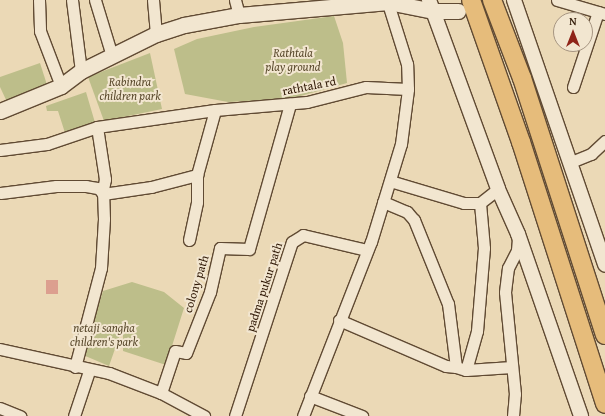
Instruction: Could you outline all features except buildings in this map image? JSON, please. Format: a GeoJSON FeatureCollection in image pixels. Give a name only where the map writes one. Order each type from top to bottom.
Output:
{"type":"FeatureCollection","features":[{"type":"Feature","properties":{"kind":"highway"},"geometry":{"type":"LineString","coordinates":[[492,0],[522,78],[605,335]]}},
{"type":"Feature","properties":{"kind":"highway"},"geometry":{"type":"LineString","coordinates":[[464,5],[521,142],[605,404]]}},
{"type":"Feature","properties":{"kind":"main road"},"geometry":{"type":"LineString","coordinates":[[0,111],[60,86],[81,71],[156,34],[184,25],[239,15],[328,4],[387,1],[432,6],[464,5]]}},
{"type":"Feature","properties":{"kind":"street"},"geometry":{"type":"LineString","coordinates":[[39,0],[40,31],[60,86]]}},
{"type":"Feature","properties":{"kind":"street"},"geometry":{"type":"LineString","coordinates":[[72,0],[81,71]]}},
{"type":"Feature","properties":{"kind":"street"},"geometry":{"type":"LineString","coordinates":[[95,0],[112,56]]}},
{"type":"Feature","properties":{"kind":"street"},"geometry":{"type":"LineString","coordinates":[[153,0],[156,34]]}},
{"type":"Feature","properties":{"kind":"street"},"geometry":{"type":"LineString","coordinates":[[235,0],[239,15]]}},
{"type":"Feature","properties":{"kind":"street"},"geometry":{"type":"LineString","coordinates":[[514,0],[603,251],[605,265]]}},
{"type":"Feature","properties":{"kind":"street"},"geometry":{"type":"LineString","coordinates":[[557,0],[601,13],[572,87]]}},
{"type":"Feature","properties":{"kind":"street"},"geometry":{"type":"LineString","coordinates":[[303,416],[367,250],[401,144],[408,89],[405,57],[387,1]]}},
{"type":"Feature","properties":{"kind":"street"},"geometry":{"type":"LineString","coordinates":[[432,6],[498,189],[518,234],[581,416]]}},
{"type":"Feature","properties":{"kind":"street","name":"rathtala rd"},"geometry":{"type":"LineString","coordinates":[[0,150],[47,144],[97,127],[215,110],[290,104],[366,86],[408,89]]}},
{"type":"Feature","properties":{"kind":"street","name":"colony path"},"geometry":{"type":"LineString","coordinates":[[161,393],[175,351],[186,353],[210,292],[220,248],[249,248],[290,104]]}},
{"type":"Feature","properties":{"kind":"street"},"geometry":{"type":"LineString","coordinates":[[189,240],[198,197],[197,175],[215,110]]}},
{"type":"Feature","properties":{"kind":"street"},"geometry":{"type":"LineString","coordinates":[[75,362],[101,268],[101,192],[105,186],[105,179],[97,127]]}},
{"type":"Feature","properties":{"kind":"street"},"geometry":{"type":"LineString","coordinates":[[571,162],[591,154],[605,141]]}},
{"type":"Feature","properties":{"kind":"street"},"geometry":{"type":"LineString","coordinates":[[0,193],[56,186],[86,186],[101,192],[151,188],[197,175]]}},
{"type":"Feature","properties":{"kind":"street"},"geometry":{"type":"LineString","coordinates":[[390,181],[445,199],[480,203],[498,189]]}},
{"type":"Feature","properties":{"kind":"street"},"geometry":{"type":"LineString","coordinates":[[383,202],[407,212],[414,220],[448,304],[461,368]]}},
{"type":"Feature","properties":{"kind":"street"},"geometry":{"type":"LineString","coordinates":[[461,368],[477,331],[484,248],[480,203]]}},
{"type":"Feature","properties":{"kind":"street"},"geometry":{"type":"LineString","coordinates":[[513,416],[515,394],[505,292],[508,268],[517,250],[518,234]]}},
{"type":"Feature","properties":{"kind":"street","name":"padma pukur path"},"geometry":{"type":"LineString","coordinates":[[235,416],[292,242],[303,236],[367,250]]}},
{"type":"Feature","properties":{"kind":"street"},"geometry":{"type":"LineString","coordinates":[[340,320],[446,366],[461,368],[512,366]]}},
{"type":"Feature","properties":{"kind":"street"},"geometry":{"type":"LineString","coordinates":[[0,349],[75,362],[89,371],[109,373],[161,393],[204,416]]}},
{"type":"Feature","properties":{"kind":"street"},"geometry":{"type":"LineString","coordinates":[[74,416],[89,371]]}},
{"type":"Feature","properties":{"kind":"street"},"geometry":{"type":"LineString","coordinates":[[310,396],[362,416]]}},
{"type":"Feature","properties":{"kind":"street"},"geometry":{"type":"LineString","coordinates":[[0,408],[20,416]]}},
{"type":"Feature","properties":{"kind":"green space","name":"Rathtala play ground"},"geometry":{"type":"Polygon","coordinates":[[[334,16],[343,43],[347,83],[297,97],[264,100],[228,102],[185,94],[174,49],[197,39],[254,27],[334,16]]]}},
{"type":"Feature","properties":{"kind":"green space","name":"Rabindra children park"},"geometry":{"type":"Polygon","coordinates":[[[150,53],[162,109],[104,121],[88,77],[150,53]]]}},
{"type":"Feature","properties":{"kind":"green space"},"geometry":{"type":"Polygon","coordinates":[[[40,63],[48,88],[8,104],[0,87],[0,77],[40,63]]]}},
{"type":"Feature","properties":{"kind":"green space"},"geometry":{"type":"Polygon","coordinates":[[[86,92],[96,126],[66,136],[58,111],[47,111],[46,106],[86,92]]]}},
{"type":"Feature","properties":{"kind":"green space","name":"netaji sangha children's park"},"geometry":{"type":"Polygon","coordinates":[[[132,282],[164,292],[184,308],[166,365],[123,351],[123,326],[109,366],[83,355],[103,291],[132,282]]]}}]}
